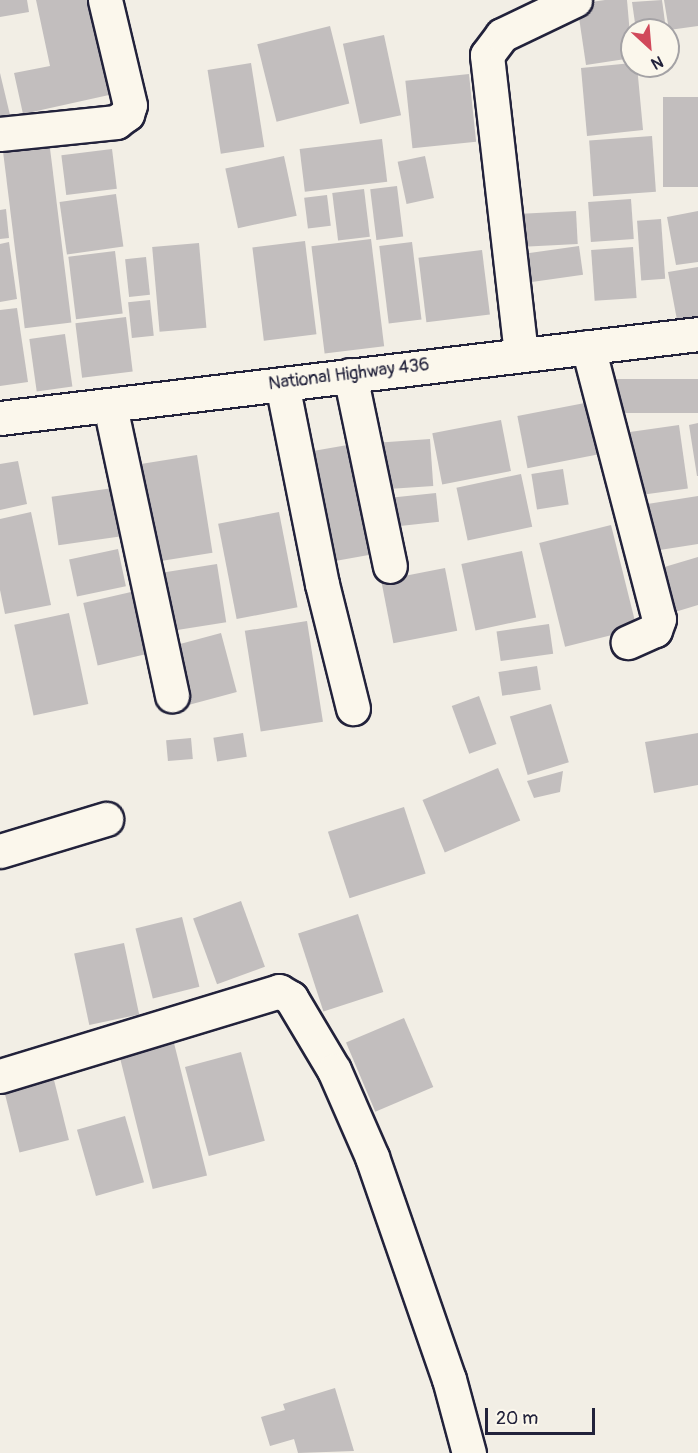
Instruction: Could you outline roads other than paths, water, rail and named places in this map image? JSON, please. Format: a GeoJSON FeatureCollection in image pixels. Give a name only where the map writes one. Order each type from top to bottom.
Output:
{"type":"FeatureCollection","features":[{"type":"Feature","properties":{"kind":"street"},"geometry":{"type":"LineString","coordinates":[[0,134],[116,122],[127,114],[130,105],[105,0]]}},
{"type":"Feature","properties":{"kind":"street"},"geometry":{"type":"LineString","coordinates":[[521,354],[487,55],[502,35],[575,0]]}},
{"type":"Feature","properties":{"kind":"street","name":"National Highway 436"},"geometry":{"type":"LineString","coordinates":[[0,418],[698,334]]}},
{"type":"Feature","properties":{"kind":"street"},"geometry":{"type":"LineString","coordinates":[[588,347],[659,619],[655,630],[628,642]]}},
{"type":"Feature","properties":{"kind":"street"},"geometry":{"type":"LineString","coordinates":[[350,375],[390,566]]}},
{"type":"Feature","properties":{"kind":"street"},"geometry":{"type":"LineString","coordinates":[[282,384],[322,584],[352,708]]}},
{"type":"Feature","properties":{"kind":"street"},"geometry":{"type":"LineString","coordinates":[[110,406],[172,695]]}},
{"type":"Feature","properties":{"kind":"street"},"geometry":{"type":"LineString","coordinates":[[0,851],[106,819]]}},
{"type":"Feature","properties":{"kind":"street"},"geometry":{"type":"LineString","coordinates":[[0,1076],[279,991],[291,998],[334,1070],[372,1157],[449,1379],[469,1453]]}}]}
